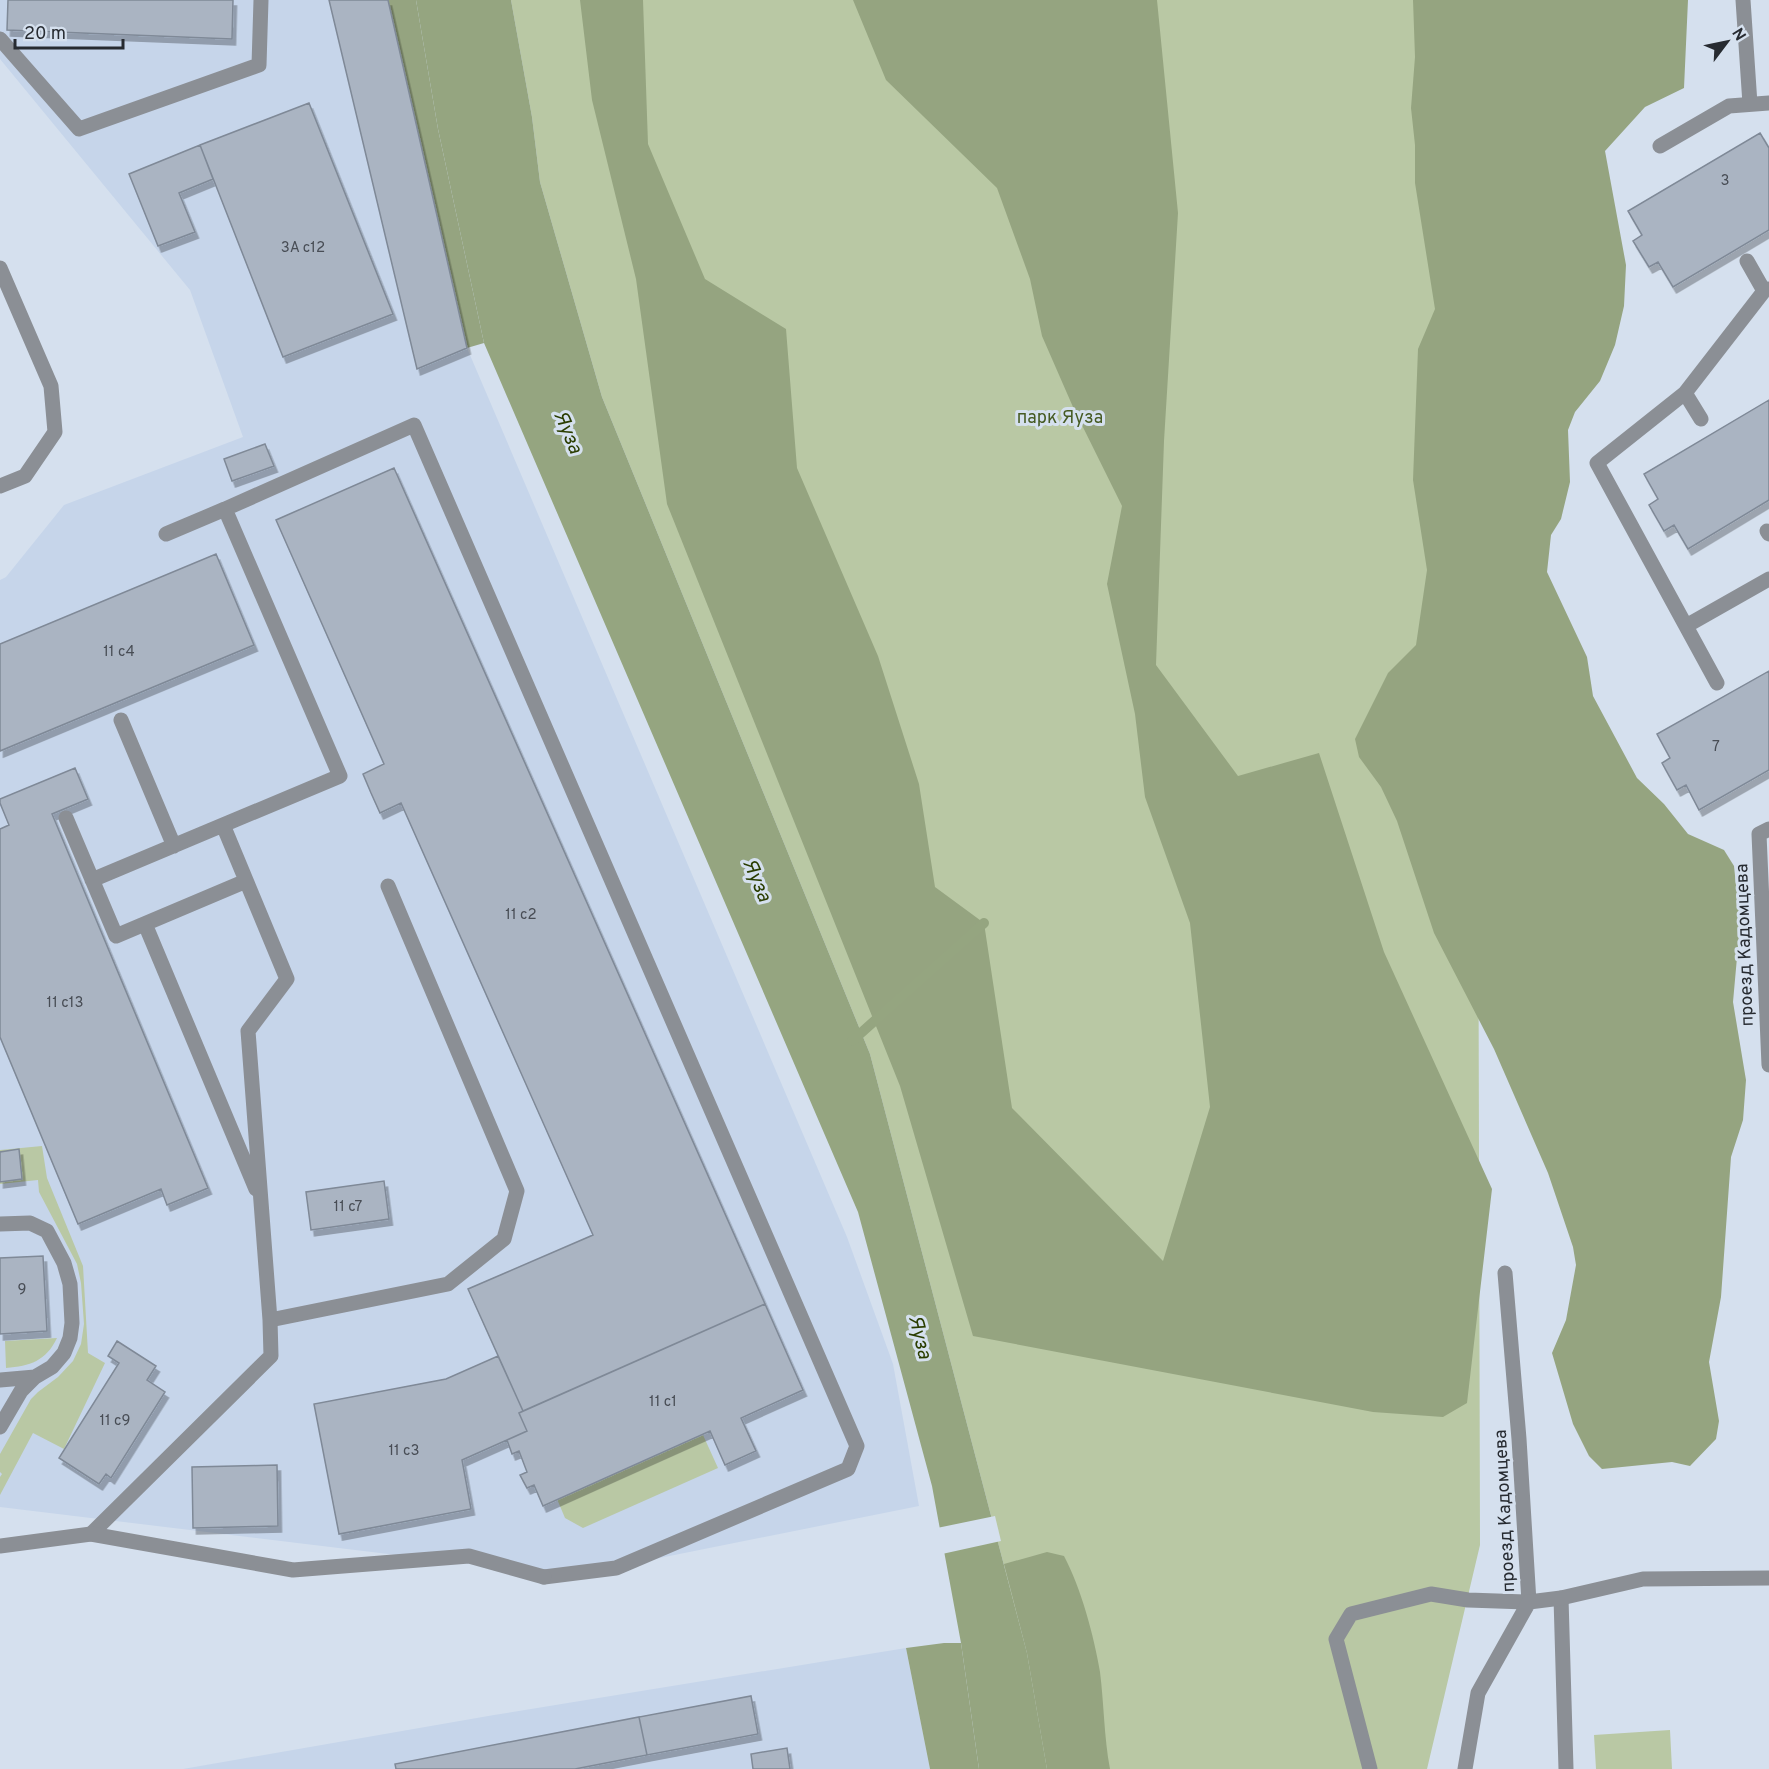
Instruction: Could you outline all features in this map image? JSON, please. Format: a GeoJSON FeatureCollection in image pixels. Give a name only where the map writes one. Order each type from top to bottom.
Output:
{"type":"FeatureCollection","features":[{"type":"Feature","properties":{"kind":"street"},"geometry":{"type":"LineString","coordinates":[[0,39],[79,129],[259,65],[261,0]]}},
{"type":"Feature","properties":{"kind":"street"},"geometry":{"type":"LineString","coordinates":[[1743,0],[1750,104]]}},
{"type":"Feature","properties":{"kind":"street"},"geometry":{"type":"LineString","coordinates":[[1660,146],[1729,105],[1769,103]]}},
{"type":"Feature","properties":{"kind":"street"},"geometry":{"type":"LineString","coordinates":[[1717,683],[1597,463],[1685,393],[1767,290],[1747,261]]}},
{"type":"Feature","properties":{"kind":"street"},"geometry":{"type":"LineString","coordinates":[[0,268],[51,386],[54,432],[25,476],[0,486]]}},
{"type":"Feature","properties":{"kind":"street"},"geometry":{"type":"LineString","coordinates":[[1685,393],[1701,419]]}},
{"type":"Feature","properties":{"kind":"street"},"geometry":{"type":"LineString","coordinates":[[0,1546],[91,1534],[293,1570],[470,1556],[544,1577],[616,1568],[848,1469],[857,1446],[414,425],[166,534]]}},
{"type":"Feature","properties":{"kind":"street"},"geometry":{"type":"LineString","coordinates":[[92,880],[340,776],[225,509]]}},
{"type":"Feature","properties":{"kind":"street"},"geometry":{"type":"LineString","coordinates":[[1686,626],[1769,579]]}},
{"type":"Feature","properties":{"kind":"street"},"geometry":{"type":"LineString","coordinates":[[121,720],[174,846]]}},
{"type":"Feature","properties":{"kind":"street"},"geometry":{"type":"LineString","coordinates":[[66,818],[116,936],[246,881]]}},
{"type":"Feature","properties":{"kind":"street"},"geometry":{"type":"LineString","coordinates":[[91,1534],[271,1356],[248,1031],[287,979],[223,825]]}},
{"type":"Feature","properties":{"kind":"street","name":"проезд Кадомцева"},"geometry":{"type":"LineString","coordinates":[[1769,829],[1759,834],[1769,1065]]}},
{"type":"Feature","properties":{"kind":"street"},"geometry":{"type":"LineString","coordinates":[[270,1320],[448,1284],[504,1239],[517,1191],[388,885]]}},
{"type":"Feature","properties":{"kind":"street"},"geometry":{"type":"LineString","coordinates":[[145,924],[261,1201]]}},
{"type":"Feature","properties":{"kind":"street"},"geometry":{"type":"LineString","coordinates":[[0,1224],[30,1223],[46,1231],[64,1263],[70,1284],[72,1323],[70,1338],[64,1353],[52,1367],[35,1377],[21,1391],[0,1427]]}},
{"type":"Feature","properties":{"kind":"street","name":"проезд Кадомцева"},"geometry":{"type":"LineString","coordinates":[[1465,1769],[1478,1693],[1529,1602],[1519,1439],[1505,1273]]}},
{"type":"Feature","properties":{"kind":"street"},"geometry":{"type":"LineString","coordinates":[[0,1380],[35,1377]]}},
{"type":"Feature","properties":{"kind":"street"},"geometry":{"type":"LineString","coordinates":[[1370,1769],[1336,1639],[1351,1614],[1431,1594],[1468,1599],[1529,1602],[1561,1598],[1643,1579],[1769,1578]]}},
{"type":"Feature","properties":{"kind":"street"},"geometry":{"type":"LineString","coordinates":[[1561,1598],[1566,1769]]}},
{"type":"Feature","properties":{"kind":"shaded area"},"geometry":{"type":"Polygon","coordinates":[[[0,0],[388,0],[467,348],[847,1237],[893,1364],[919,1506],[570,1576],[0,1507],[0,580],[6,577],[64,505],[243,437],[190,290],[0,59],[0,0]]]}},
{"type":"Feature","properties":{"kind":"shaded area"},"geometry":{"type":"Polygon","coordinates":[[[388,0],[416,0],[438,129],[484,343],[467,348],[388,0]]]}},
{"type":"Feature","properties":{"kind":"shaded area"},"geometry":{"type":"Polygon","coordinates":[[[580,0],[643,0],[648,144],[705,279],[786,329],[797,468],[878,656],[919,784],[935,887],[984,923],[1012,1108],[1163,1261],[1210,1107],[1190,923],[1145,797],[1135,714],[1107,584],[1122,506],[1073,407],[1042,336],[1030,279],[997,188],[886,80],[853,0],[1157,0],[1178,213],[1164,441],[1156,665],[1238,776],[1319,753],[1384,952],[1492,1189],[1467,1403],[1443,1417],[1373,1412],[973,1336],[900,1086],[667,504],[636,279],[592,100],[580,0]]]}},
{"type":"Feature","properties":{"kind":"shaded area"},"geometry":{"type":"Polygon","coordinates":[[[1413,0],[1688,0],[1684,88],[1645,107],[1605,151],[1626,265],[1624,306],[1615,345],[1600,381],[1575,412],[1568,430],[1570,482],[1561,519],[1551,535],[1547,572],[1587,657],[1593,696],[1637,778],[1664,804],[1688,834],[1724,850],[1734,866],[1740,924],[1733,1002],[1746,1080],[1743,1120],[1731,1157],[1721,1297],[1709,1362],[1719,1421],[1716,1439],[1690,1466],[1672,1462],[1602,1469],[1589,1456],[1573,1424],[1552,1353],[1566,1320],[1576,1265],[1573,1247],[1548,1173],[1494,1049],[1434,933],[1397,821],[1381,787],[1359,757],[1355,739],[1388,673],[1416,645],[1427,570],[1413,480],[1418,349],[1435,309],[1415,183],[1415,145],[1411,108],[1415,57],[1413,0]]]}},
{"type":"Feature","properties":{"kind":"shaded area"},"geometry":{"type":"Polygon","coordinates":[[[1047,1552],[1064,1556],[1086,1612],[1100,1672],[1110,1769],[1047,1769],[1027,1653],[1004,1564],[1047,1552]]]}},
{"type":"Feature","properties":{"kind":"shaded area"},"geometry":{"type":"Polygon","coordinates":[[[961,1643],[979,1769],[930,1769],[906,1648],[961,1643]]]}},
{"type":"Feature","properties":{"kind":"shaded area"},"geometry":{"type":"Polygon","coordinates":[[[906,1648],[930,1769],[183,1769],[494,1715],[906,1648]]]}},
{"type":"Feature","properties":{"kind":"green space","name":"парк Яуза"},"geometry":{"type":"Polygon","coordinates":[[[511,0],[1476,0],[1480,1545],[1427,1769],[1047,1769],[1027,1653],[870,1054],[602,397],[540,182],[532,117],[511,0]]]}},
{"type":"Feature","properties":{"kind":"green space"},"geometry":{"type":"Polygon","coordinates":[[[42,1146],[47,1178],[83,1266],[88,1353],[105,1363],[64,1449],[33,1433],[0,1495],[2,1474],[0,1454],[31,1399],[58,1377],[73,1361],[81,1344],[84,1324],[77,1264],[39,1192],[38,1180],[0,1184],[0,1150],[42,1146]]]}},
{"type":"Feature","properties":{"kind":"green space"},"geometry":{"type":"Polygon","coordinates":[[[57,1338],[48,1352],[36,1361],[23,1366],[6,1368],[5,1341],[57,1338]]]}},
{"type":"Feature","properties":{"kind":"green space"},"geometry":{"type":"Polygon","coordinates":[[[703,1435],[718,1468],[583,1528],[565,1518],[557,1499],[703,1435]]]}},
{"type":"Feature","properties":{"kind":"green space"},"geometry":{"type":"Polygon","coordinates":[[[1670,1730],[1672,1769],[1596,1769],[1594,1735],[1670,1730]]]}},
{"type":"Feature","properties":{"kind":"water","name":"Яуза"},"geometry":{"type":"Polygon","coordinates":[[[416,0],[511,0],[532,117],[540,182],[602,397],[870,1054],[1027,1653],[1047,1769],[979,1769],[961,1643],[932,1486],[858,1212],[484,343],[438,129],[416,0]]]}},
{"type":"Feature","properties":{"kind":"pier"},"geometry":{"type":"Polygon","coordinates":[[[995,1516],[1001,1541],[942,1554],[937,1528],[995,1516]]]}},
{"type":"Feature","properties":{"kind":"building"},"geometry":{"type":"Polygon","coordinates":[[[8,0],[233,0],[232,39],[7,30],[8,0]]]}},
{"type":"Feature","properties":{"kind":"building"},"geometry":{"type":"Polygon","coordinates":[[[329,0],[388,0],[467,348],[417,369],[329,0]]]}},
{"type":"Feature","properties":{"kind":"building"},"geometry":{"type":"Polygon","coordinates":[[[309,103],[393,314],[283,357],[200,145],[309,103]]]}},
{"type":"Feature","properties":{"kind":"building"},"geometry":{"type":"Polygon","coordinates":[[[1760,133],[1769,148],[1769,230],[1673,287],[1658,262],[1649,267],[1633,241],[1642,235],[1628,211],[1760,133]]]}},
{"type":"Feature","properties":{"kind":"building"},"geometry":{"type":"Polygon","coordinates":[[[200,145],[213,179],[179,193],[195,232],[158,246],[129,174],[200,145]]]}},
{"type":"Feature","properties":{"kind":"building"},"geometry":{"type":"Polygon","coordinates":[[[1769,400],[1769,500],[1688,549],[1674,525],[1664,531],[1649,505],[1658,499],[1644,474],[1769,400]]]}},
{"type":"Feature","properties":{"kind":"building"},"geometry":{"type":"Polygon","coordinates":[[[265,444],[274,466],[232,481],[224,459],[265,444]]]}},
{"type":"Feature","properties":{"kind":"building"},"geometry":{"type":"Polygon","coordinates":[[[394,468],[765,1304],[523,1411],[468,1289],[593,1235],[401,803],[380,813],[371,793],[363,774],[384,764],[276,520],[394,468]]]}},
{"type":"Feature","properties":{"kind":"building"},"geometry":{"type":"Polygon","coordinates":[[[216,554],[254,645],[0,751],[0,644],[216,554]]]}},
{"type":"Feature","properties":{"kind":"building"},"geometry":{"type":"Polygon","coordinates":[[[1769,671],[1769,770],[1699,810],[1686,785],[1677,790],[1662,763],[1670,758],[1657,734],[1769,671]]]}},
{"type":"Feature","properties":{"kind":"building"},"geometry":{"type":"Polygon","coordinates":[[[75,768],[88,799],[52,814],[208,1188],[167,1205],[161,1189],[78,1224],[0,1037],[0,829],[9,825],[0,799],[75,768]]]}},
{"type":"Feature","properties":{"kind":"building"},"geometry":{"type":"Polygon","coordinates":[[[19,1149],[22,1179],[0,1182],[0,1152],[19,1149]]]}},
{"type":"Feature","properties":{"kind":"building"},"geometry":{"type":"Polygon","coordinates":[[[384,1181],[389,1219],[311,1230],[306,1192],[384,1181]]]}},
{"type":"Feature","properties":{"kind":"building"},"geometry":{"type":"Polygon","coordinates":[[[43,1256],[47,1331],[0,1334],[0,1258],[43,1256]]]}},
{"type":"Feature","properties":{"kind":"building"},"geometry":{"type":"Polygon","coordinates":[[[765,1304],[803,1390],[741,1418],[756,1451],[725,1465],[710,1431],[543,1506],[534,1485],[527,1488],[520,1475],[527,1472],[519,1451],[512,1454],[507,1440],[527,1431],[519,1413],[765,1304]]]}},
{"type":"Feature","properties":{"kind":"building"},"geometry":{"type":"Polygon","coordinates":[[[117,1341],[156,1366],[147,1380],[165,1392],[111,1478],[106,1474],[99,1484],[59,1458],[119,1363],[108,1356],[117,1341]]]}},
{"type":"Feature","properties":{"kind":"building"},"geometry":{"type":"Polygon","coordinates":[[[498,1356],[523,1411],[519,1413],[527,1431],[462,1460],[471,1509],[339,1534],[314,1404],[446,1379],[498,1356]]]}},
{"type":"Feature","properties":{"kind":"building"},"geometry":{"type":"Polygon","coordinates":[[[277,1465],[278,1526],[193,1528],[192,1467],[277,1465]]]}},
{"type":"Feature","properties":{"kind":"building"},"geometry":{"type":"Polygon","coordinates":[[[751,1696],[758,1734],[647,1755],[639,1717],[751,1696]]]}},
{"type":"Feature","properties":{"kind":"building"},"geometry":{"type":"Polygon","coordinates":[[[639,1717],[647,1755],[575,1769],[396,1769],[395,1764],[639,1717]]]}},
{"type":"Feature","properties":{"kind":"building"},"geometry":{"type":"Polygon","coordinates":[[[787,1748],[790,1769],[753,1769],[751,1754],[787,1748]]]}},
{"type":"Feature","properties":{"kind":"waterway"},"geometry":{"type":"LineString","coordinates":[[852,1041],[984,923]]}}]}
